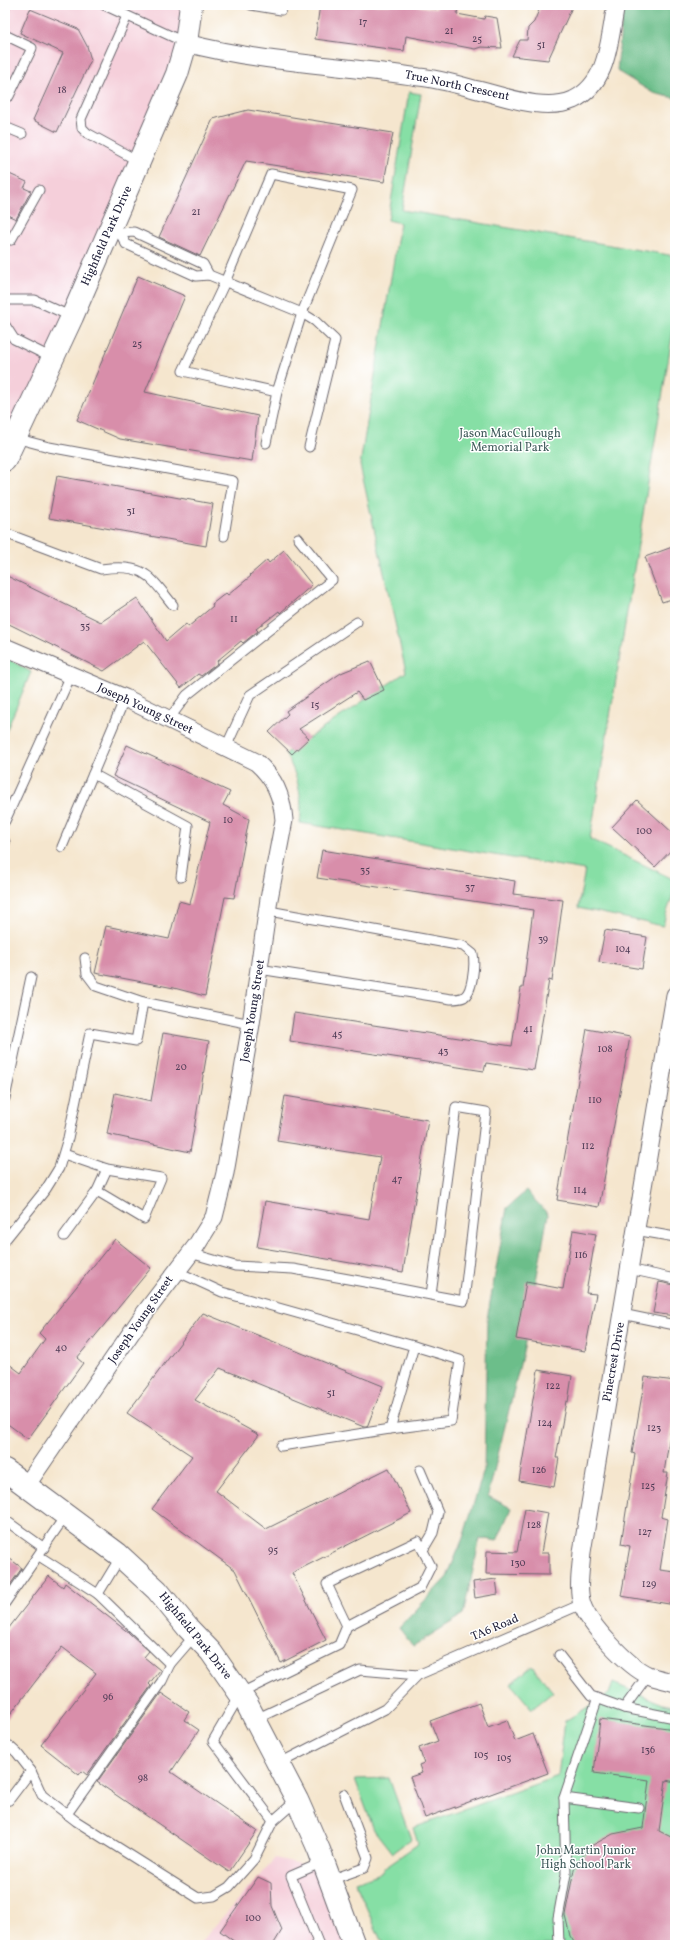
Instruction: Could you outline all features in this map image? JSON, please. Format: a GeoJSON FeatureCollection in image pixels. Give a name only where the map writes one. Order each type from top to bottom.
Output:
{"type":"FeatureCollection","features":[{"type":"Feature","properties":{"kind":"street","name":"Highfield Park Drive"},"geometry":{"type":"LineString","coordinates":[[5,460],[52,358],[115,231],[140,162],[177,74],[186,43],[191,5]]}},
{"type":"Feature","properties":{"kind":"street","name":"True North Crescent"},"geometry":{"type":"LineString","coordinates":[[186,43],[210,49],[291,63],[420,77],[547,106],[574,99],[598,79],[604,64],[616,5]]}},
{"type":"Feature","properties":{"kind":"street","name":"Joseph Young Street"},"geometry":{"type":"LineString","coordinates":[[5,647],[125,698],[251,759],[264,769],[271,778],[281,798],[284,820],[269,899],[269,911],[226,1173],[214,1217],[26,1486]]}},
{"type":"Feature","properties":{"kind":"street","name":"Pinecrest Drive"},"geometry":{"type":"LineString","coordinates":[[675,995],[582,1552],[580,1586],[582,1604],[589,1617],[606,1639],[625,1658],[648,1675],[675,1683]]}},
{"type":"Feature","properties":{"kind":"street","name":"Highfield Park Drive"},"geometry":{"type":"LineString","coordinates":[[5,1470],[121,1556],[157,1590],[211,1652],[241,1693],[256,1719],[297,1800],[327,1871],[354,1945]]}},
{"type":"Feature","properties":{"kind":"lane"},"geometry":{"type":"LineString","coordinates":[[104,5],[186,43]]}},
{"type":"Feature","properties":{"kind":"lane"},"geometry":{"type":"LineString","coordinates":[[251,5],[281,10],[282,5]]}},
{"type":"Feature","properties":{"kind":"lane"},"geometry":{"type":"LineString","coordinates":[[127,16],[81,119],[82,128],[87,133],[140,162]]}},
{"type":"Feature","properties":{"kind":"lane"},"geometry":{"type":"LineString","coordinates":[[5,35],[32,48],[9,96]]}},
{"type":"Feature","properties":{"kind":"lane"},"geometry":{"type":"LineString","coordinates":[[5,127],[22,134]]}},
{"type":"Feature","properties":{"kind":"lane"},"geometry":{"type":"LineString","coordinates":[[266,443],[277,392],[302,313],[352,190],[270,174],[224,282],[183,371],[277,392]]}},
{"type":"Feature","properties":{"kind":"lane"},"geometry":{"type":"LineString","coordinates":[[5,237],[11,240],[39,190]]}},
{"type":"Feature","properties":{"kind":"lane"},"geometry":{"type":"LineString","coordinates":[[115,231],[134,232],[203,264],[209,275]]}},
{"type":"Feature","properties":{"kind":"lane"},"geometry":{"type":"LineString","coordinates":[[115,231],[126,244],[196,276],[209,275],[302,313],[315,321],[335,340],[309,447]]}},
{"type":"Feature","properties":{"kind":"lane"},"geometry":{"type":"LineString","coordinates":[[5,300],[35,300],[72,317]]}},
{"type":"Feature","properties":{"kind":"lane"},"geometry":{"type":"LineString","coordinates":[[5,325],[14,340],[52,358]]}},
{"type":"Feature","properties":{"kind":"lane"},"geometry":{"type":"LineString","coordinates":[[16,438],[49,447],[233,481],[224,536]]}},
{"type":"Feature","properties":{"kind":"lane"},"geometry":{"type":"LineString","coordinates":[[5,533],[101,569],[115,567],[139,570],[148,575],[173,605]]}},
{"type":"Feature","properties":{"kind":"lane"},"geometry":{"type":"LineString","coordinates":[[169,719],[187,695],[332,580],[298,538]]}},
{"type":"Feature","properties":{"kind":"lane"},"geometry":{"type":"LineString","coordinates":[[226,747],[250,695],[357,622]]}},
{"type":"Feature","properties":{"kind":"lane"},"geometry":{"type":"LineString","coordinates":[[5,821],[71,675]]}},
{"type":"Feature","properties":{"kind":"lane"},"geometry":{"type":"LineString","coordinates":[[62,847],[125,698]]}},
{"type":"Feature","properties":{"kind":"lane"},"geometry":{"type":"LineString","coordinates":[[93,774],[188,826],[181,877]]}},
{"type":"Feature","properties":{"kind":"lane"},"geometry":{"type":"LineString","coordinates":[[259,969],[451,999],[464,997],[469,992],[474,970],[475,961],[473,954],[463,946],[269,911]]}},
{"type":"Feature","properties":{"kind":"lane"},"geometry":{"type":"LineString","coordinates":[[85,958],[87,974],[96,986],[142,1002],[251,1024]]}},
{"type":"Feature","properties":{"kind":"lane"},"geometry":{"type":"LineString","coordinates":[[5,1098],[8,1073],[31,977]]}},
{"type":"Feature","properties":{"kind":"lane"},"geometry":{"type":"LineString","coordinates":[[5,1240],[46,1189],[59,1168],[64,1154],[90,1033],[136,1041],[142,1002]]}},
{"type":"Feature","properties":{"kind":"lane"},"geometry":{"type":"LineString","coordinates":[[190,1253],[235,1266],[293,1270],[464,1301],[486,1112],[456,1107],[431,1295]]}},
{"type":"Feature","properties":{"kind":"lane"},"geometry":{"type":"LineString","coordinates":[[64,1154],[107,1169],[161,1178],[144,1219],[97,1191]]}},
{"type":"Feature","properties":{"kind":"lane"},"geometry":{"type":"LineString","coordinates":[[64,1236],[97,1191],[107,1169]]}},
{"type":"Feature","properties":{"kind":"lane"},"geometry":{"type":"LineString","coordinates":[[635,1230],[675,1237]]}},
{"type":"Feature","properties":{"kind":"lane"},"geometry":{"type":"LineString","coordinates":[[629,1269],[675,1279]]}},
{"type":"Feature","properties":{"kind":"lane"},"geometry":{"type":"LineString","coordinates":[[176,1271],[222,1292],[460,1360],[451,1420],[281,1446]]}},
{"type":"Feature","properties":{"kind":"lane"},"geometry":{"type":"LineString","coordinates":[[622,1314],[675,1325]]}},
{"type":"Feature","properties":{"kind":"lane"},"geometry":{"type":"LineString","coordinates":[[390,1429],[414,1346]]}},
{"type":"Feature","properties":{"kind":"lane"},"geometry":{"type":"LineString","coordinates":[[420,1470],[438,1512],[433,1533],[423,1550]]}},
{"type":"Feature","properties":{"kind":"lane"},"geometry":{"type":"LineString","coordinates":[[5,1603],[66,1515]]}},
{"type":"Feature","properties":{"kind":"lane"},"geometry":{"type":"LineString","coordinates":[[5,1520],[41,1552],[98,1594],[170,1664]]}},
{"type":"Feature","properties":{"kind":"lane"},"geometry":{"type":"LineString","coordinates":[[273,1822],[213,1741],[241,1693],[340,1645],[347,1626],[420,1588],[431,1566],[418,1541],[326,1584],[347,1626]]}},
{"type":"Feature","properties":{"kind":"lane"},"geometry":{"type":"LineString","coordinates":[[98,1594],[121,1556]]}},
{"type":"Feature","properties":{"kind":"lane","name":"TA6 Road"},"geometry":{"type":"LineString","coordinates":[[278,1764],[385,1709],[418,1675],[582,1604]]}},
{"type":"Feature","properties":{"kind":"lane"},"geometry":{"type":"LineString","coordinates":[[67,1814],[162,1681],[170,1664],[195,1635]]}},
{"type":"Feature","properties":{"kind":"lane"},"geometry":{"type":"LineString","coordinates":[[559,1655],[591,1696],[597,1700],[624,1708],[675,1718]]}},
{"type":"Feature","properties":{"kind":"lane","name":"TA6 Road"},"geometry":{"type":"LineString","coordinates":[[256,1719],[360,1670],[418,1675]]}},
{"type":"Feature","properties":{"kind":"lane"},"geometry":{"type":"LineString","coordinates":[[624,1708],[648,1675]]}},
{"type":"Feature","properties":{"kind":"lane"},"geometry":{"type":"LineString","coordinates":[[560,1945],[558,1918],[566,1874],[564,1798],[597,1700]]}},
{"type":"Feature","properties":{"kind":"lane"},"geometry":{"type":"LineString","coordinates":[[5,1742],[31,1771],[42,1795],[67,1814],[198,1898],[214,1896],[229,1886],[254,1859],[273,1822],[297,1800]]}},
{"type":"Feature","properties":{"kind":"lane"},"geometry":{"type":"LineString","coordinates":[[5,1798],[9,1800],[31,1771]]}},
{"type":"Feature","properties":{"kind":"lane"},"geometry":{"type":"LineString","coordinates":[[319,1945],[292,1876],[364,1868],[368,1858],[344,1794]]}},
{"type":"Feature","properties":{"kind":"lane"},"geometry":{"type":"LineString","coordinates":[[564,1798],[639,1808]]}},
{"type":"Feature","properties":{"kind":"shaded area"},"geometry":{"type":"Polygon","coordinates":[[[5,5],[196,5],[5,461],[5,5]]]}},
{"type":"Feature","properties":{"kind":"shaded area"},"geometry":{"type":"Polygon","coordinates":[[[275,1858],[330,1871],[361,1945],[198,1945],[275,1858]]]}},
{"type":"Feature","properties":{"kind":"green space"},"geometry":{"type":"Polygon","coordinates":[[[623,5],[675,5],[675,98],[653,93],[617,71],[623,5]]]}},
{"type":"Feature","properties":{"kind":"green space","name":"Jason MacCullough Memorial Park"},"geometry":{"type":"Polygon","coordinates":[[[409,92],[421,94],[402,210],[675,256],[675,318],[590,839],[675,880],[674,892],[663,926],[578,908],[585,870],[300,823],[300,796],[296,778],[290,762],[285,754],[406,672],[360,465],[400,223],[388,220],[409,92]]]}},
{"type":"Feature","properties":{"kind":"green space"},"geometry":{"type":"Polygon","coordinates":[[[5,657],[31,672],[5,734],[5,657]]]}},
{"type":"Feature","properties":{"kind":"green space"},"geometry":{"type":"Polygon","coordinates":[[[526,1191],[548,1214],[524,1348],[488,1496],[511,1508],[497,1541],[480,1538],[463,1615],[413,1646],[399,1628],[447,1577],[463,1538],[484,1470],[487,1319],[507,1208],[526,1191]]]}},
{"type":"Feature","properties":{"kind":"green space"},"geometry":{"type":"Polygon","coordinates":[[[532,1666],[553,1692],[532,1709],[511,1684],[532,1666]]]}},
{"type":"Feature","properties":{"kind":"green space","name":"John Martin Junior High School Park"},"geometry":{"type":"Polygon","coordinates":[[[613,1683],[663,1704],[675,1707],[675,1945],[383,1945],[355,1882],[381,1873],[385,1867],[418,1844],[413,1828],[558,1776],[565,1721],[609,1694],[613,1683]]]}},
{"type":"Feature","properties":{"kind":"green space"},"geometry":{"type":"Polygon","coordinates":[[[389,1778],[411,1839],[392,1853],[374,1830],[355,1779],[389,1778]]]}},
{"type":"Feature","properties":{"kind":"building"},"geometry":{"type":"Polygon","coordinates":[[[320,5],[412,5],[436,9],[437,5],[458,7],[457,14],[484,19],[485,16],[497,18],[502,48],[481,47],[475,49],[406,36],[404,51],[315,39],[320,5]]]}},
{"type":"Feature","properties":{"kind":"building"},"geometry":{"type":"Polygon","coordinates":[[[541,5],[573,5],[548,60],[512,56],[520,40],[527,40],[528,28],[534,22],[541,5]]]}},
{"type":"Feature","properties":{"kind":"building"},"geometry":{"type":"Polygon","coordinates":[[[30,9],[78,29],[87,46],[91,60],[57,132],[33,120],[63,53],[20,33],[30,9]]]}},
{"type":"Feature","properties":{"kind":"building"},"geometry":{"type":"Polygon","coordinates":[[[248,110],[393,133],[384,182],[246,161],[200,256],[159,237],[213,119],[248,110]]]}},
{"type":"Feature","properties":{"kind":"building"},"geometry":{"type":"Polygon","coordinates":[[[5,172],[27,182],[24,188],[31,191],[16,219],[5,214],[5,172]]]}},
{"type":"Feature","properties":{"kind":"building"},"geometry":{"type":"Polygon","coordinates":[[[138,276],[185,296],[145,392],[258,416],[252,461],[120,439],[77,420],[138,276]]]}},
{"type":"Feature","properties":{"kind":"building"},"geometry":{"type":"Polygon","coordinates":[[[57,476],[213,504],[206,546],[49,518],[57,476]]]}},
{"type":"Feature","properties":{"kind":"building"},"geometry":{"type":"Polygon","coordinates":[[[675,546],[675,598],[662,602],[645,557],[675,546]]]}},
{"type":"Feature","properties":{"kind":"building"},"geometry":{"type":"Polygon","coordinates":[[[284,550],[312,585],[280,613],[279,611],[256,629],[258,631],[243,643],[241,641],[217,661],[218,663],[201,676],[198,674],[181,688],[144,641],[104,671],[5,622],[5,575],[101,622],[137,598],[166,641],[186,624],[188,627],[226,593],[228,595],[251,576],[250,575],[267,560],[269,563],[284,550]]]}},
{"type":"Feature","properties":{"kind":"building"},"geometry":{"type":"Polygon","coordinates":[[[370,661],[384,690],[363,700],[357,692],[299,729],[309,738],[292,754],[269,732],[288,714],[286,711],[341,673],[370,661]]]}},
{"type":"Feature","properties":{"kind":"building"},"geometry":{"type":"Polygon","coordinates":[[[127,745],[230,792],[223,805],[249,819],[234,898],[225,897],[205,996],[174,988],[95,973],[106,926],[169,939],[179,901],[190,904],[210,822],[113,776],[127,745]]]}},
{"type":"Feature","properties":{"kind":"building"},"geometry":{"type":"Polygon","coordinates":[[[637,800],[675,835],[675,846],[655,867],[612,827],[637,800]]]}},
{"type":"Feature","properties":{"kind":"building"},"geometry":{"type":"Polygon","coordinates":[[[322,850],[515,881],[513,894],[563,900],[552,981],[549,980],[534,1070],[486,1063],[484,1071],[290,1041],[294,1013],[512,1046],[521,988],[523,988],[533,910],[317,878],[322,850]]]}},
{"type":"Feature","properties":{"kind":"building"},"geometry":{"type":"Polygon","coordinates":[[[605,930],[647,937],[642,969],[599,962],[605,930]]]}},
{"type":"Feature","properties":{"kind":"building"},"geometry":{"type":"Polygon","coordinates":[[[587,1029],[630,1037],[599,1207],[557,1200],[587,1029]]]}},
{"type":"Feature","properties":{"kind":"building"},"geometry":{"type":"Polygon","coordinates":[[[163,1033],[209,1041],[190,1152],[107,1134],[115,1093],[151,1101],[163,1033]]]}},
{"type":"Feature","properties":{"kind":"building"},"geometry":{"type":"Polygon","coordinates":[[[285,1096],[428,1120],[403,1272],[257,1247],[265,1201],[369,1219],[380,1157],[277,1141],[285,1096]]]}},
{"type":"Feature","properties":{"kind":"building"},"geometry":{"type":"Polygon","coordinates":[[[573,1230],[596,1234],[586,1293],[596,1294],[585,1351],[516,1339],[526,1282],[563,1289],[573,1230]]]}},
{"type":"Feature","properties":{"kind":"building"},"geometry":{"type":"Polygon","coordinates":[[[115,1239],[151,1268],[77,1358],[83,1363],[28,1439],[5,1422],[5,1361],[21,1373],[45,1339],[39,1333],[115,1239]]]}},
{"type":"Feature","properties":{"kind":"building"},"geometry":{"type":"Polygon","coordinates":[[[659,1282],[675,1285],[675,1316],[653,1313],[659,1282]]]}},
{"type":"Feature","properties":{"kind":"building"},"geometry":{"type":"Polygon","coordinates":[[[203,1313],[383,1386],[367,1427],[220,1368],[195,1400],[259,1435],[216,1491],[266,1529],[389,1468],[411,1513],[292,1573],[326,1640],[281,1663],[235,1570],[152,1509],[192,1456],[127,1413],[203,1313]]]}},
{"type":"Feature","properties":{"kind":"building"},"geometry":{"type":"Polygon","coordinates":[[[538,1370],[572,1376],[556,1458],[559,1458],[554,1487],[519,1481],[538,1370]]]}},
{"type":"Feature","properties":{"kind":"building"},"geometry":{"type":"Polygon","coordinates":[[[645,1377],[675,1381],[675,1402],[664,1473],[668,1473],[661,1517],[668,1519],[660,1570],[675,1572],[675,1605],[621,1596],[630,1546],[621,1544],[635,1454],[632,1453],[645,1377]]]}},
{"type":"Feature","properties":{"kind":"building"},"geometry":{"type":"Polygon","coordinates":[[[525,1509],[548,1513],[541,1553],[549,1553],[549,1575],[486,1574],[487,1551],[517,1552],[525,1509]]]}},
{"type":"Feature","properties":{"kind":"building"},"geometry":{"type":"Polygon","coordinates":[[[5,1555],[22,1568],[5,1592],[5,1555]]]}},
{"type":"Feature","properties":{"kind":"building"},"geometry":{"type":"Polygon","coordinates":[[[49,1576],[63,1587],[65,1583],[129,1633],[149,1651],[144,1657],[160,1670],[149,1684],[151,1686],[87,1775],[82,1771],[79,1775],[41,1745],[96,1673],[62,1647],[5,1721],[5,1633],[49,1576]]]}},
{"type":"Feature","properties":{"kind":"building"},"geometry":{"type":"Polygon","coordinates":[[[496,1579],[498,1594],[475,1598],[473,1582],[496,1579]]]}},
{"type":"Feature","properties":{"kind":"building"},"geometry":{"type":"Polygon","coordinates":[[[161,1693],[189,1712],[184,1720],[199,1730],[171,1772],[257,1831],[229,1872],[97,1782],[161,1693]]]}},
{"type":"Feature","properties":{"kind":"building"},"geometry":{"type":"Polygon","coordinates":[[[479,1703],[488,1727],[507,1720],[515,1741],[533,1734],[548,1773],[425,1818],[410,1777],[422,1773],[419,1765],[424,1763],[419,1748],[438,1741],[430,1721],[479,1703]]]}},
{"type":"Feature","properties":{"kind":"building"},"geometry":{"type":"Polygon","coordinates":[[[600,1719],[675,1729],[675,1782],[666,1780],[659,1831],[675,1839],[675,1945],[576,1945],[570,1936],[565,1915],[575,1865],[591,1846],[613,1834],[643,1828],[649,1780],[594,1773],[600,1719]]]}},
{"type":"Feature","properties":{"kind":"building"},"geometry":{"type":"Polygon","coordinates":[[[258,1877],[271,1883],[272,1906],[282,1930],[273,1945],[239,1945],[220,1931],[258,1877]]]}}]}
